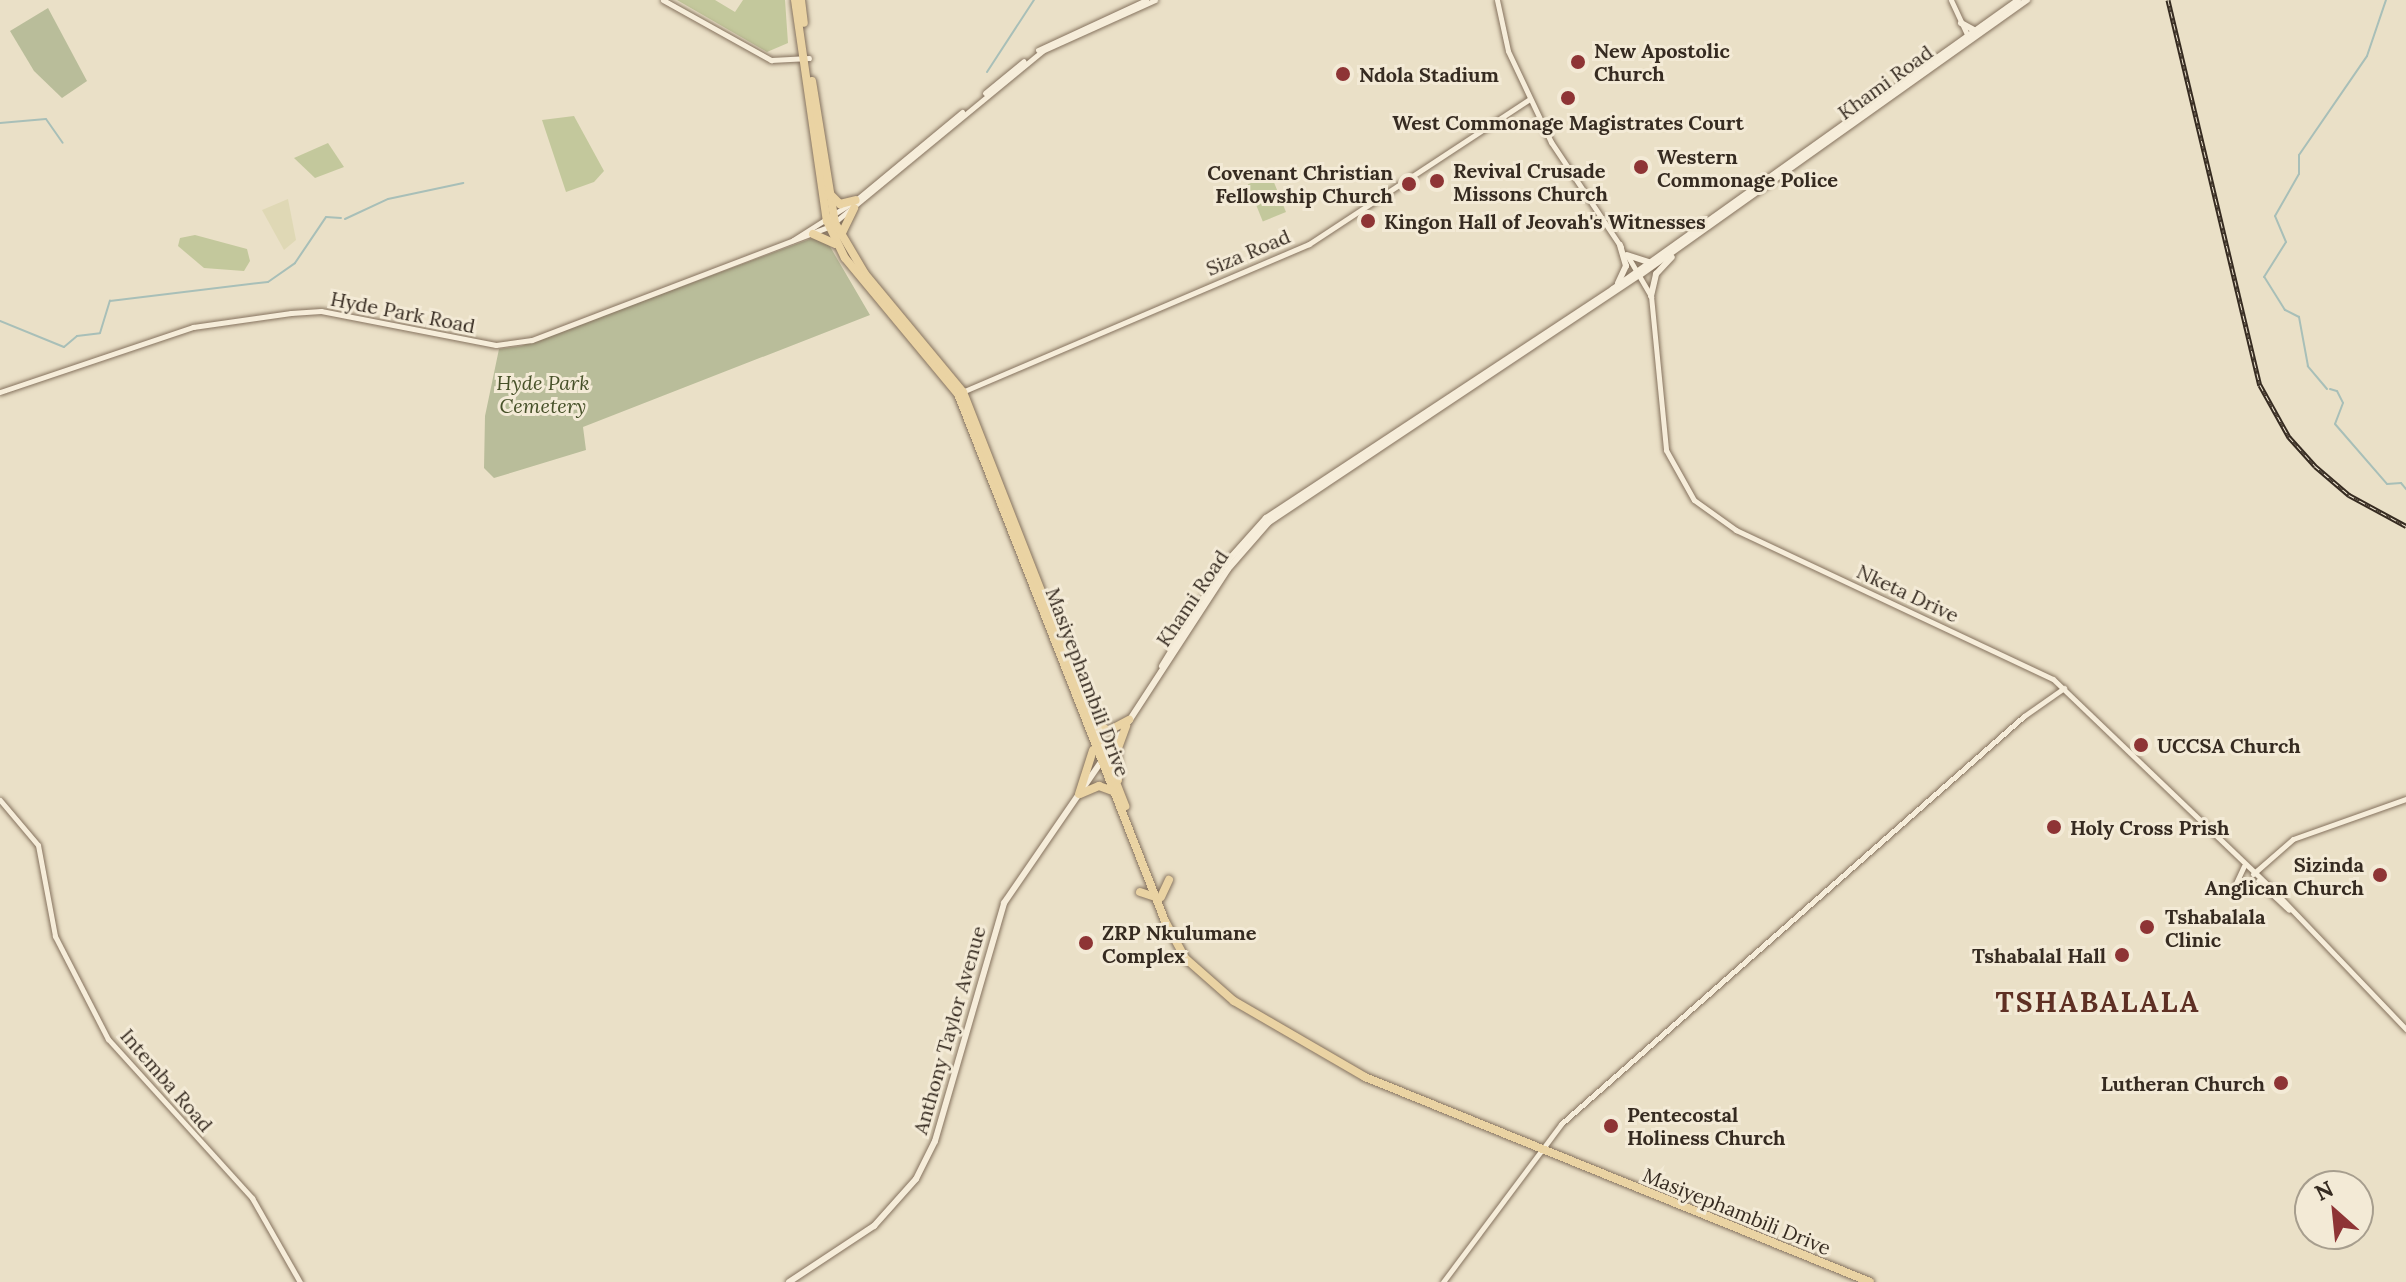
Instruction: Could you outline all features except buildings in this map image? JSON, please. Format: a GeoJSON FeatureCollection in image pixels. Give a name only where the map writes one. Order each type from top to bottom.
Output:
{"type":"FeatureCollection","features":[{"type":"Feature","properties":{"kind":"main road","name":"Masiyephambili Drive"},"geometry":{"type":"LineString","coordinates":[[798,0],[823,210],[865,274],[960,393],[1088,711],[1103,760]]}},
{"type":"Feature","properties":{"kind":"main road"},"geometry":{"type":"LineString","coordinates":[[1961,23],[1967,39],[2018,0]]}},
{"type":"Feature","properties":{"kind":"main road","name":"Khami Road"},"geometry":{"type":"LineString","coordinates":[[1159,673],[1228,569],[1269,522],[1639,273],[1967,39],[2027,0]]}},
{"type":"Feature","properties":{"kind":"main road"},"geometry":{"type":"LineString","coordinates":[[1961,23],[1969,31],[1979,28]]}},
{"type":"Feature","properties":{"kind":"main road","name":"Khami Road"},"geometry":{"type":"LineString","coordinates":[[1159,673],[1224,565],[1266,518],[1683,246],[1967,39]]}},
{"type":"Feature","properties":{"kind":"main road","name":"Masiyephambili Drive"},"geometry":{"type":"LineString","coordinates":[[803,60],[838,247],[960,393],[1091,737],[1185,958],[1234,1001],[1365,1077],[1542,1146],[1869,1282]]}},
{"type":"Feature","properties":{"kind":"main road"},"geometry":{"type":"LineString","coordinates":[[825,185],[838,204],[855,204]]}},
{"type":"Feature","properties":{"kind":"main road"},"geometry":{"type":"LineString","coordinates":[[841,236],[843,222],[855,204]]}},
{"type":"Feature","properties":{"kind":"main road"},"geometry":{"type":"LineString","coordinates":[[823,210],[813,231],[838,247]]}},
{"type":"Feature","properties":{"kind":"main road"},"geometry":{"type":"LineString","coordinates":[[1613,289],[1625,269],[1620,245]]}},
{"type":"Feature","properties":{"kind":"main road"},"geometry":{"type":"LineString","coordinates":[[1651,296],[1656,274],[1683,246]]}},
{"type":"Feature","properties":{"kind":"main road"},"geometry":{"type":"LineString","coordinates":[[1627,255],[1652,261]]}},
{"type":"Feature","properties":{"kind":"main road","name":"Anthony Taylor Avenue"},"geometry":{"type":"LineString","coordinates":[[789,1282],[874,1226],[916,1179],[935,1141],[1004,903],[1159,673]]}},
{"type":"Feature","properties":{"kind":"main road"},"geometry":{"type":"LineString","coordinates":[[1088,711],[1104,731],[1128,723]]}},
{"type":"Feature","properties":{"kind":"main road"},"geometry":{"type":"LineString","coordinates":[[1079,794],[1099,786],[1116,791],[1117,751],[1128,723]]}},
{"type":"Feature","properties":{"kind":"main road"},"geometry":{"type":"LineString","coordinates":[[1079,794],[1092,766],[1091,737]]}},
{"type":"Feature","properties":{"kind":"main road"},"geometry":{"type":"LineString","coordinates":[[1150,878],[1168,880],[1158,898],[1139,892],[1150,878]]}},
{"type":"Feature","properties":{"kind":"street"},"geometry":{"type":"LineString","coordinates":[[663,0],[759,56],[803,60]]}},
{"type":"Feature","properties":{"kind":"street","name":"Hyde Park Road"},"geometry":{"type":"LineString","coordinates":[[855,204],[1043,46],[1146,0]]}},
{"type":"Feature","properties":{"kind":"street","name":"Hyde Park Road"},"geometry":{"type":"LineString","coordinates":[[0,392],[193,327],[291,313],[321,311],[473,342],[520,344],[793,240],[831,222],[1042,51],[1155,0]]}},
{"type":"Feature","properties":{"kind":"street"},"geometry":{"type":"LineString","coordinates":[[1497,0],[1508,51],[1557,153],[1639,273],[1651,296]]}},
{"type":"Feature","properties":{"kind":"street"},"geometry":{"type":"LineString","coordinates":[[1951,0],[1961,23]]}},
{"type":"Feature","properties":{"kind":"street","name":"Siza Road"},"geometry":{"type":"LineString","coordinates":[[960,393],[1309,244],[1530,99]]}},
{"type":"Feature","properties":{"kind":"street","name":"Nketa Drive"},"geometry":{"type":"LineString","coordinates":[[1651,296],[1664,443],[1677,476],[1699,505],[1736,530],[2064,688],[2300,918],[2406,1029]]}},
{"type":"Feature","properties":{"kind":"street"},"geometry":{"type":"LineString","coordinates":[[1452,1282],[1444,1280],[1561,1124],[2024,716],[2064,688]]}},
{"type":"Feature","properties":{"kind":"street"},"geometry":{"type":"LineString","coordinates":[[2253,874],[2293,839],[2406,799]]}},
{"type":"Feature","properties":{"kind":"street","name":"Intemba Road"},"geometry":{"type":"LineString","coordinates":[[0,800],[38,845],[58,942],[100,1025],[137,1076],[252,1198],[300,1282]]}},
{"type":"Feature","properties":{"kind":"street"},"geometry":{"type":"LineString","coordinates":[[2236,883],[2244,866]]}},
{"type":"Feature","properties":{"kind":"street"},"geometry":{"type":"LineString","coordinates":[[2245,891],[2262,883],[2260,867]]}},
{"type":"Feature","properties":{"kind":"shaded area"},"geometry":{"type":"Polygon","coordinates":[[[288,199],[296,240],[284,250],[262,210],[288,199]]]}},
{"type":"Feature","properties":{"kind":"green space"},"geometry":{"type":"Polygon","coordinates":[[[677,0],[715,0],[735,12],[743,0],[785,0],[788,43],[767,52],[677,0]]]}},
{"type":"Feature","properties":{"kind":"green space"},"geometry":{"type":"Polygon","coordinates":[[[48,8],[87,81],[62,98],[34,71],[10,31],[48,8]]]}},
{"type":"Feature","properties":{"kind":"green space"},"geometry":{"type":"Polygon","coordinates":[[[574,116],[604,171],[594,182],[566,192],[542,120],[574,116]]]}},
{"type":"Feature","properties":{"kind":"green space"},"geometry":{"type":"Polygon","coordinates":[[[328,143],[344,167],[315,178],[294,158],[328,143]]]}},
{"type":"Feature","properties":{"kind":"green space"},"geometry":{"type":"Polygon","coordinates":[[[1271,175],[1286,212],[1263,221],[1248,184],[1271,175]]]}},
{"type":"Feature","properties":{"kind":"green space"},"geometry":{"type":"Polygon","coordinates":[[[195,235],[247,249],[250,261],[244,271],[204,268],[178,246],[180,238],[195,235]]]}},
{"type":"Feature","properties":{"kind":"green space","name":"Hyde Park Cemetery"},"geometry":{"type":"Polygon","coordinates":[[[818,236],[825,238],[870,315],[583,427],[586,450],[494,478],[484,468],[485,416],[499,349],[521,346],[818,236]]]}},
{"type":"Feature","properties":{"kind":"waterway"},"geometry":{"type":"LineString","coordinates":[[987,72],[1034,0]]}},
{"type":"Feature","properties":{"kind":"waterway"},"geometry":{"type":"LineString","coordinates":[[2327,389],[2308,366],[2299,317],[2285,310],[2264,277],[2286,242],[2275,216],[2299,174],[2299,155],[2367,56],[2386,0]]}},
{"type":"Feature","properties":{"kind":"waterway"},"geometry":{"type":"LineString","coordinates":[[0,123],[46,119],[63,143]]}},
{"type":"Feature","properties":{"kind":"waterway"},"geometry":{"type":"LineString","coordinates":[[345,219],[388,199],[463,183]]}},
{"type":"Feature","properties":{"kind":"waterway"},"geometry":{"type":"LineString","coordinates":[[0,321],[64,347],[77,336],[100,333],[110,301],[268,282],[295,263],[326,217],[341,218]]}},
{"type":"Feature","properties":{"kind":"waterway"},"geometry":{"type":"LineString","coordinates":[[2330,389],[2337,391],[2343,403],[2335,424],[2387,484],[2401,483],[2406,489]]}},
{"type":"Feature","properties":{"kind":"railway"},"geometry":{"type":"LineString","coordinates":[[2168,0],[2260,385],[2289,437],[2315,466],[2349,495],[2406,526]]}},
{"type":"Feature","properties":{"kind":"place","name":"New Apostolic Church"},"geometry":{"type":"Point","coordinates":[1578,62]}},
{"type":"Feature","properties":{"kind":"place","name":"Ndola Stadium"},"geometry":{"type":"Point","coordinates":[1343,74]}},
{"type":"Feature","properties":{"kind":"place","name":"West Commonage Magistrates Court"},"geometry":{"type":"Point","coordinates":[1568,98]}},
{"type":"Feature","properties":{"kind":"place","name":"Western Commonage Police"},"geometry":{"type":"Point","coordinates":[1641,167]}},
{"type":"Feature","properties":{"kind":"place","name":"Revival Crusade Missons Church"},"geometry":{"type":"Point","coordinates":[1437,181]}},
{"type":"Feature","properties":{"kind":"place","name":"Covenant Christian Fellowship Church"},"geometry":{"type":"Point","coordinates":[1409,184]}},
{"type":"Feature","properties":{"kind":"place","name":"Kingon Hall of Jeovah's Witnesses"},"geometry":{"type":"Point","coordinates":[1368,221]}},
{"type":"Feature","properties":{"kind":"place","name":"UCCSA Church"},"geometry":{"type":"Point","coordinates":[2141,745]}},
{"type":"Feature","properties":{"kind":"place","name":"Holy Cross Prish"},"geometry":{"type":"Point","coordinates":[2054,827]}},
{"type":"Feature","properties":{"kind":"place","name":"Sizinda Anglican Church"},"geometry":{"type":"Point","coordinates":[2380,875]}},
{"type":"Feature","properties":{"kind":"place","name":"Tshabalala Clinic"},"geometry":{"type":"Point","coordinates":[2147,927]}},
{"type":"Feature","properties":{"kind":"place","name":"ZRP Nkulumane Complex"},"geometry":{"type":"Point","coordinates":[1086,943]}},
{"type":"Feature","properties":{"kind":"place","name":"Tshabalal Hall"},"geometry":{"type":"Point","coordinates":[2122,955]}},
{"type":"Feature","properties":{"kind":"place","name":"Lutheran Church"},"geometry":{"type":"Point","coordinates":[2281,1083]}},
{"type":"Feature","properties":{"kind":"place","name":"Pentecostal Holiness Church"},"geometry":{"type":"Point","coordinates":[1611,1126]}},
{"type":"Feature","properties":{"kind":"district","name":"TSHABALALA"},"geometry":{"type":"Point","coordinates":[2098,1002]}}]}
